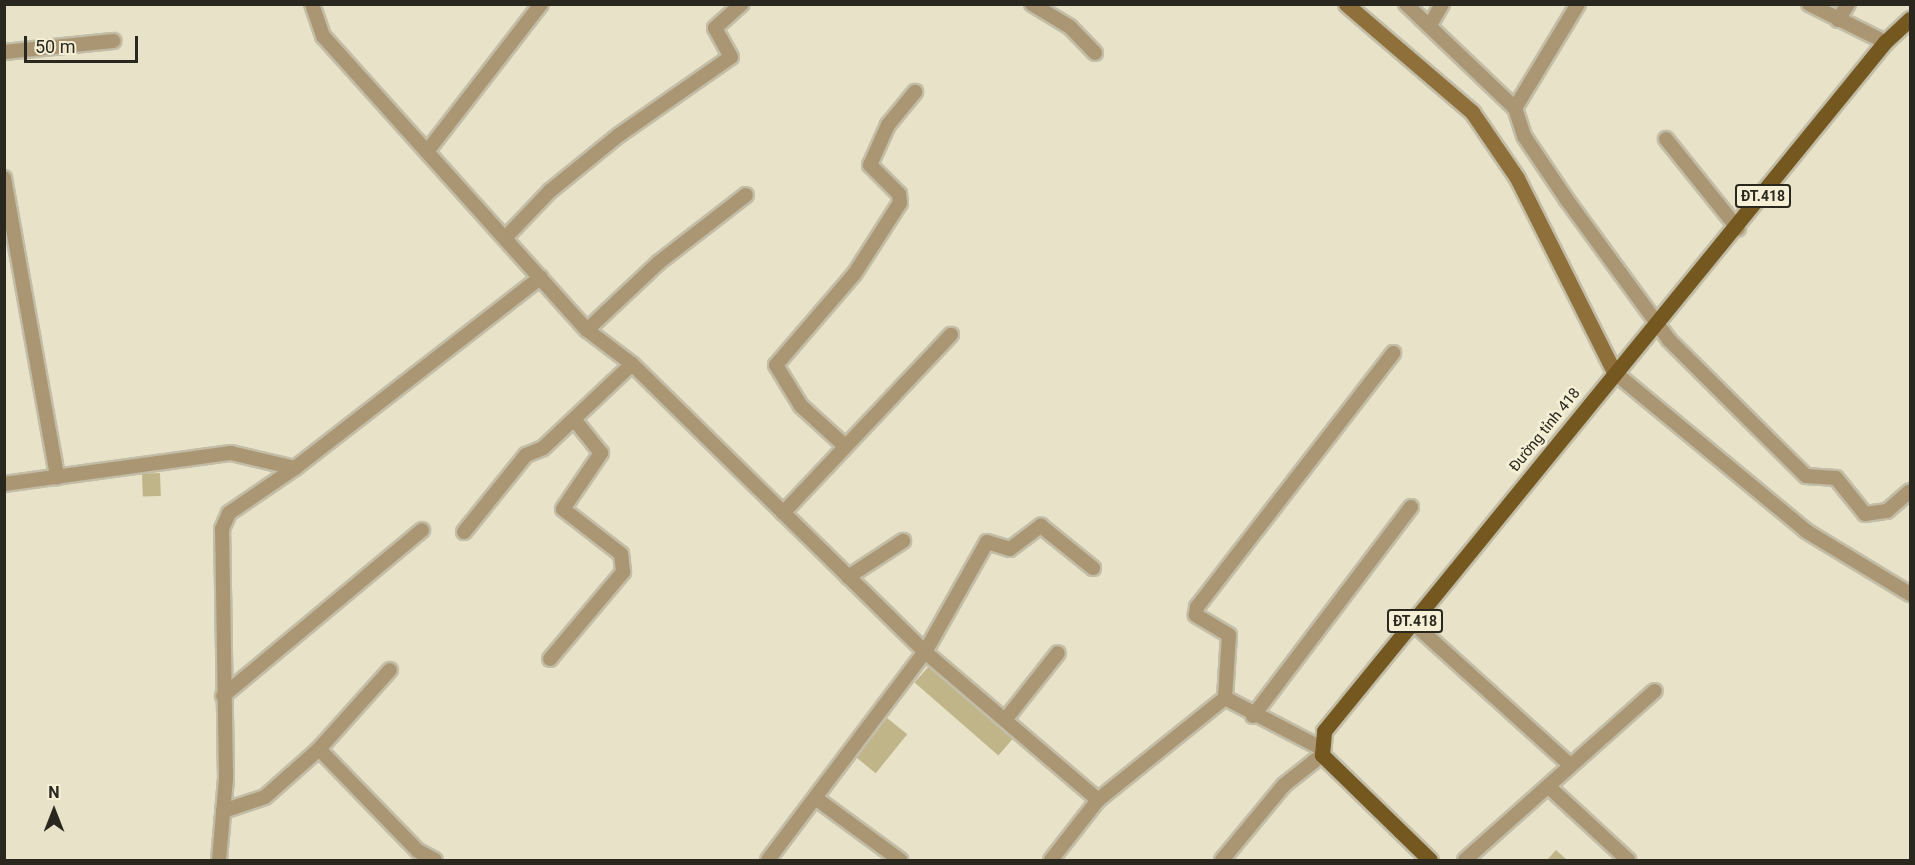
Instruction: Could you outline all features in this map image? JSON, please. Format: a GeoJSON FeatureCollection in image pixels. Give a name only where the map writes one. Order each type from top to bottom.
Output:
{"type":"FeatureCollection","features":[{"type":"Feature","properties":{"kind":"main road"},"geometry":{"type":"LineString","coordinates":[[1347,4],[1472,112],[1517,178],[1614,372]]}},
{"type":"Feature","properties":{"kind":"main road","name":"Đường tỉnh 418"},"geometry":{"type":"LineString","coordinates":[[1321,751],[1324,730],[1614,372],[1738,229],[1885,42],[1911,20]]}},
{"type":"Feature","properties":{"kind":"main road"},"geometry":{"type":"LineString","coordinates":[[1321,751],[1430,861]]}},
{"type":"Feature","properties":{"kind":"street"},"geometry":{"type":"LineString","coordinates":[[312,4],[323,36],[429,149],[588,330],[632,364],[926,652],[1098,800]]}},
{"type":"Feature","properties":{"kind":"street"},"geometry":{"type":"LineString","coordinates":[[429,149],[541,4]]}},
{"type":"Feature","properties":{"kind":"street"},"geometry":{"type":"LineString","coordinates":[[506,237],[550,191],[619,135],[731,57],[715,28],[742,4]]}},
{"type":"Feature","properties":{"kind":"street"},"geometry":{"type":"LineString","coordinates":[[1032,4],[1070,27],[1095,52]]}},
{"type":"Feature","properties":{"kind":"street"},"geometry":{"type":"LineString","coordinates":[[1406,4],[1515,108],[1524,136],[1630,292],[1658,321],[1670,340],[1806,476],[1836,478],[1865,513],[1887,511],[1911,491]]}},
{"type":"Feature","properties":{"kind":"street"},"geometry":{"type":"LineString","coordinates":[[1430,25],[1442,4]]}},
{"type":"Feature","properties":{"kind":"street"},"geometry":{"type":"LineString","coordinates":[[1515,108],[1578,4]]}},
{"type":"Feature","properties":{"kind":"street"},"geometry":{"type":"LineString","coordinates":[[1809,4],[1885,42]]}},
{"type":"Feature","properties":{"kind":"street"},"geometry":{"type":"LineString","coordinates":[[1838,20],[1848,4]]}},
{"type":"Feature","properties":{"kind":"street"},"geometry":{"type":"LineString","coordinates":[[4,52],[113,41]]}},
{"type":"Feature","properties":{"kind":"street"},"geometry":{"type":"LineString","coordinates":[[845,446],[801,406],[776,365],[855,273],[900,203],[899,194],[870,165],[888,124],[915,92]]}},
{"type":"Feature","properties":{"kind":"street"},"geometry":{"type":"LineString","coordinates":[[1666,139],[1738,229]]}},
{"type":"Feature","properties":{"kind":"street"},"geometry":{"type":"LineString","coordinates":[[4,178],[57,477]]}},
{"type":"Feature","properties":{"kind":"street"},"geometry":{"type":"LineString","coordinates":[[588,330],[658,263],[746,195]]}},
{"type":"Feature","properties":{"kind":"street"},"geometry":{"type":"LineString","coordinates":[[219,861],[223,811],[222,529],[229,513],[295,468],[541,277]]}},
{"type":"Feature","properties":{"kind":"street"},"geometry":{"type":"LineString","coordinates":[[783,513],[951,335]]}},
{"type":"Feature","properties":{"kind":"street"},"geometry":{"type":"LineString","coordinates":[[1051,861],[1098,800],[1225,698],[1229,635],[1196,615],[1197,607],[1393,353]]}},
{"type":"Feature","properties":{"kind":"street"},"geometry":{"type":"LineString","coordinates":[[464,532],[526,455],[543,448],[632,364]]}},
{"type":"Feature","properties":{"kind":"street"},"geometry":{"type":"LineString","coordinates":[[1614,372],[1806,531],[1911,594]]}},
{"type":"Feature","properties":{"kind":"street"},"geometry":{"type":"LineString","coordinates":[[550,659],[623,572],[621,554],[563,509],[601,453],[574,419]]}},
{"type":"Feature","properties":{"kind":"street"},"geometry":{"type":"LineString","coordinates":[[4,484],[231,453],[295,468]]}},
{"type":"Feature","properties":{"kind":"street"},"geometry":{"type":"LineString","coordinates":[[1253,716],[1411,507]]}},
{"type":"Feature","properties":{"kind":"street"},"geometry":{"type":"LineString","coordinates":[[768,861],[819,800],[926,652],[987,542],[1010,549],[1041,526],[1093,568]]}},
{"type":"Feature","properties":{"kind":"street"},"geometry":{"type":"LineString","coordinates":[[223,696],[422,530]]}},
{"type":"Feature","properties":{"kind":"street"},"geometry":{"type":"LineString","coordinates":[[848,577],[903,541]]}},
{"type":"Feature","properties":{"kind":"street"},"geometry":{"type":"LineString","coordinates":[[1413,622],[1570,765]]}},
{"type":"Feature","properties":{"kind":"street"},"geometry":{"type":"LineString","coordinates":[[1005,720],[1058,653]]}},
{"type":"Feature","properties":{"kind":"street"},"geometry":{"type":"LineString","coordinates":[[223,811],[265,797],[319,749],[390,670]]}},
{"type":"Feature","properties":{"kind":"street"},"geometry":{"type":"LineString","coordinates":[[1466,861],[1549,787],[1570,765],[1655,691]]}},
{"type":"Feature","properties":{"kind":"street"},"geometry":{"type":"LineString","coordinates":[[1222,861],[1284,785],[1321,751],[1253,716],[1225,698]]}},
{"type":"Feature","properties":{"kind":"street"},"geometry":{"type":"LineString","coordinates":[[319,749],[418,851],[435,861]]}},
{"type":"Feature","properties":{"kind":"street"},"geometry":{"type":"LineString","coordinates":[[1549,787],[1628,861]]}},
{"type":"Feature","properties":{"kind":"street"},"geometry":{"type":"LineString","coordinates":[[819,800],[900,861]]}},
{"type":"Feature","properties":{"kind":"building"},"geometry":{"type":"Polygon","coordinates":[[[160,473],[161,496],[143,497],[142,474],[160,473]]]}},
{"type":"Feature","properties":{"kind":"building"},"geometry":{"type":"Polygon","coordinates":[[[929,666],[1013,739],[998,755],[915,683],[929,666]]]}},
{"type":"Feature","properties":{"kind":"building"},"geometry":{"type":"Polygon","coordinates":[[[887,718],[907,734],[876,773],[856,757],[887,718]]]}},
{"type":"Feature","properties":{"kind":"building"},"geometry":{"type":"Polygon","coordinates":[[[1556,850],[1567,860],[1547,860],[1556,850]]]}}]}
